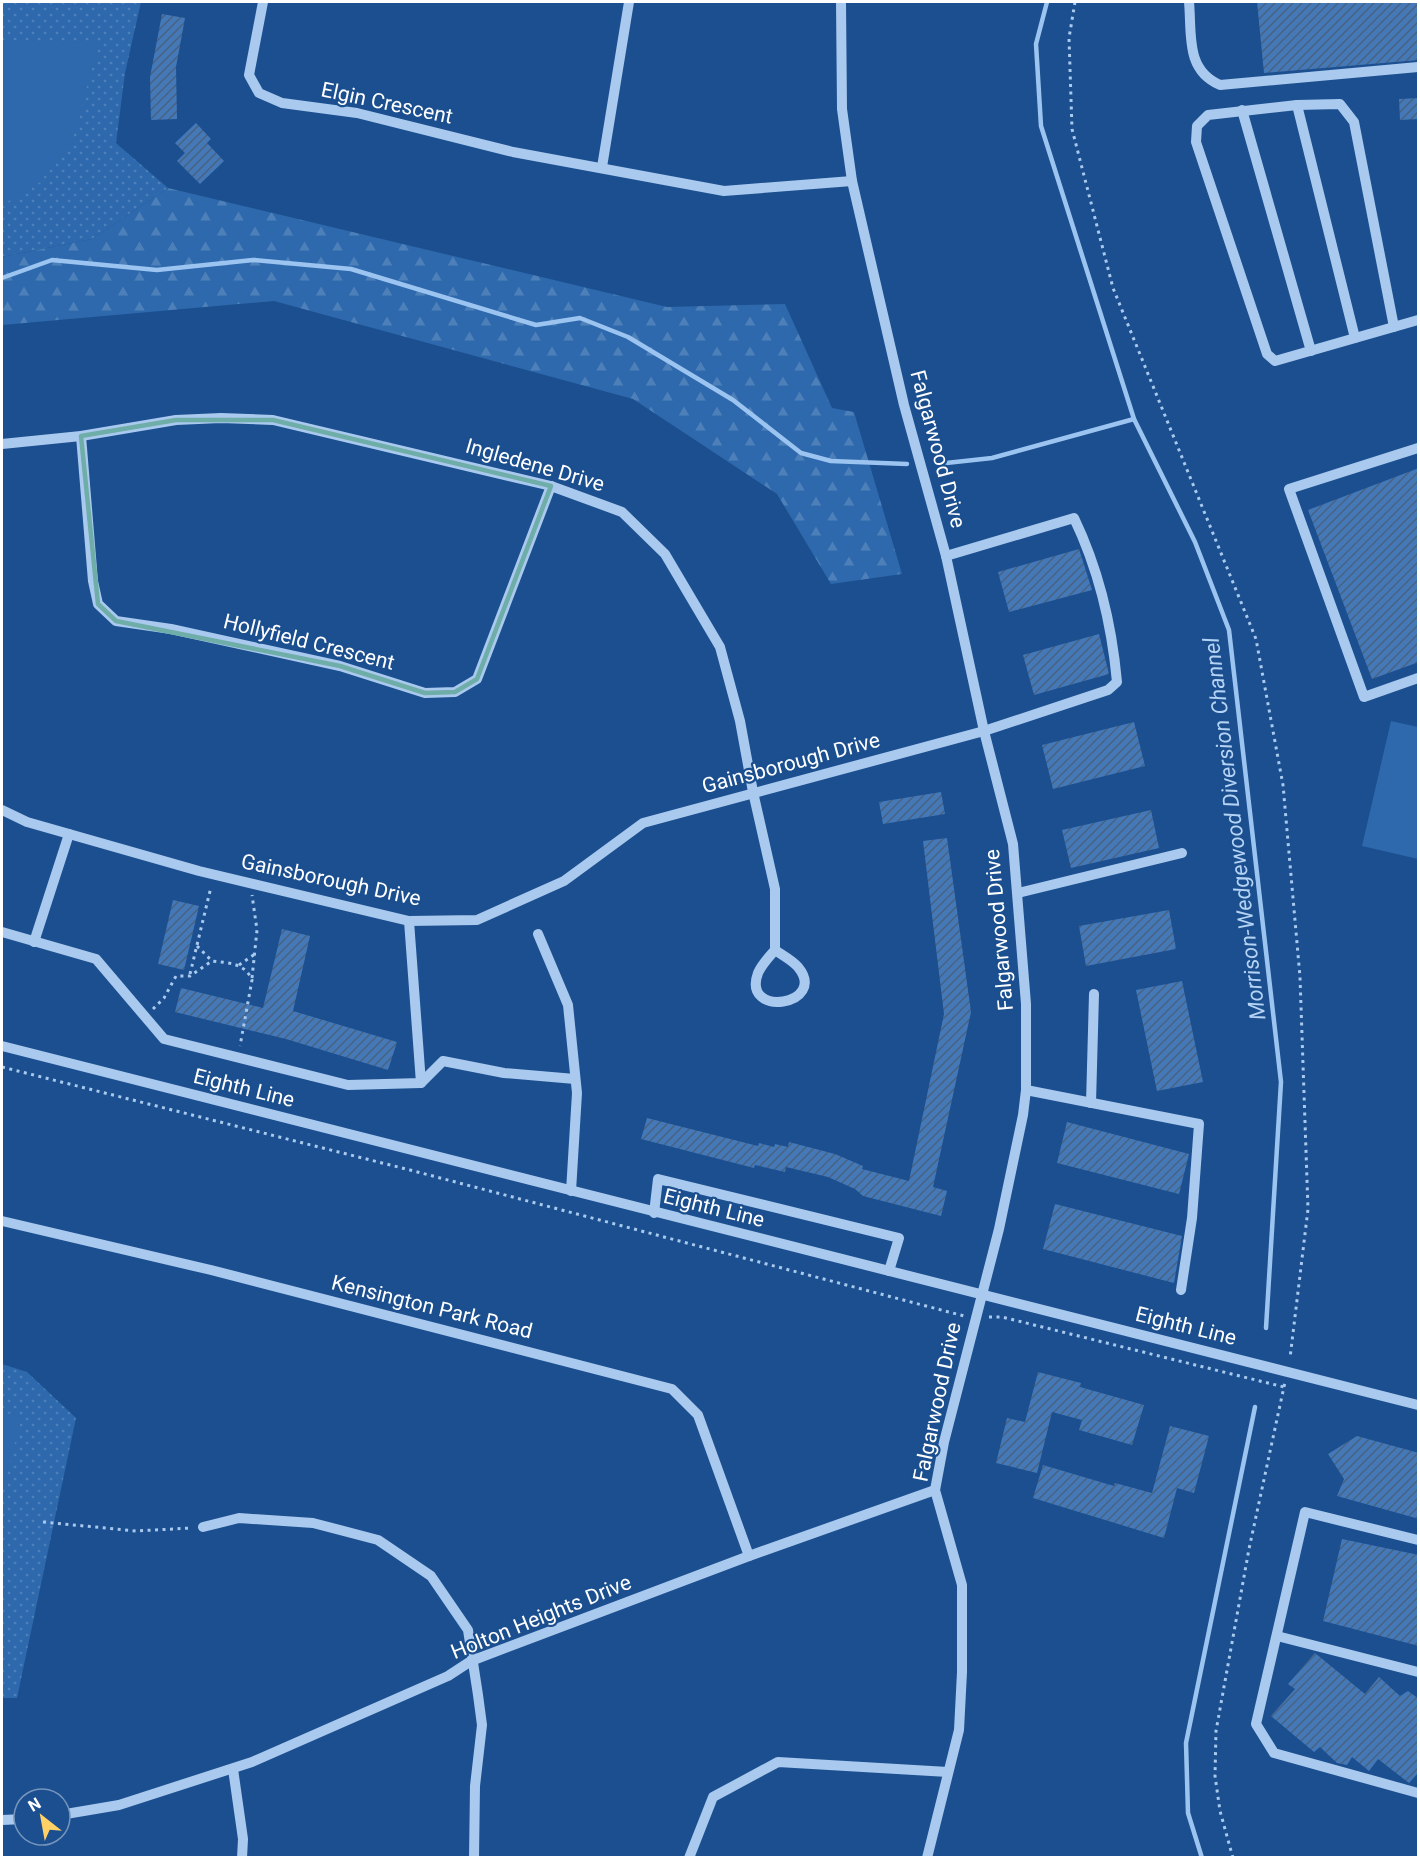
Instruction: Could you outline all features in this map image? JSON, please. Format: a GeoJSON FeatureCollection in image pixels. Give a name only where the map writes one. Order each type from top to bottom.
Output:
{"type":"FeatureCollection","features":[{"type":"Feature","properties":{"kind":"street","name":"Elgin Crescent"},"geometry":{"type":"LineString","coordinates":[[263,2],[249,75],[259,93],[282,103],[357,114],[513,152],[724,191],[852,181]]}},
{"type":"Feature","properties":{"kind":"street"},"geometry":{"type":"LineString","coordinates":[[602,167],[629,2]]}},
{"type":"Feature","properties":{"kind":"street","name":"Falgarwood Drive"},"geometry":{"type":"LineString","coordinates":[[841,2],[842,109],[852,181],[904,405],[946,556],[984,731],[1013,844],[1026,1004],[1026,1090],[999,1229],[944,1442],[935,1490],[962,1585],[963,1672],[959,1730],[927,1857]]}},
{"type":"Feature","properties":{"kind":"street"},"geometry":{"type":"LineString","coordinates":[[1189,2],[1194,63],[1207,79],[1220,85],[1419,67]]}},
{"type":"Feature","properties":{"kind":"street"},"geometry":{"type":"LineString","coordinates":[[1394,327],[1354,122],[1340,104],[1298,105],[1208,115],[1197,126],[1196,142],[1267,354],[1275,361],[1419,320]]}},
{"type":"Feature","properties":{"kind":"street"},"geometry":{"type":"LineString","coordinates":[[1298,105],[1355,338]]}},
{"type":"Feature","properties":{"kind":"street"},"geometry":{"type":"LineString","coordinates":[[1242,110],[1311,351]]}},
{"type":"Feature","properties":{"kind":"street","name":"Ingledene Drive"},"geometry":{"type":"LineString","coordinates":[[2,444],[81,436],[176,420],[221,418],[273,420],[551,486],[622,512],[665,555],[720,647],[740,721],[775,889],[775,950]]}},
{"type":"Feature","properties":{"kind":"street","name":"Hollyfield Crescent"},"geometry":{"type":"LineString","coordinates":[[81,436],[93,581],[98,604],[116,621],[171,629],[340,666],[425,693],[455,692],[477,680],[551,486]]}},
{"type":"Feature","properties":{"kind":"street"},"geometry":{"type":"LineString","coordinates":[[1419,448],[1289,489],[1364,697],[1419,678]]}},
{"type":"Feature","properties":{"kind":"street","name":"Gainsborough Drive"},"geometry":{"type":"LineString","coordinates":[[2,810],[27,822],[213,875],[409,921],[477,920],[564,881],[644,823],[984,731],[1108,690],[1117,682],[1113,648],[1087,544],[1074,518],[946,556]]}},
{"type":"Feature","properties":{"kind":"street"},"geometry":{"type":"LineString","coordinates":[[34,942],[69,834]]}},
{"type":"Feature","properties":{"kind":"street"},"geometry":{"type":"LineString","coordinates":[[1018,892],[1182,853]]}},
{"type":"Feature","properties":{"kind":"street"},"geometry":{"type":"LineString","coordinates":[[409,921],[422,1083]]}},
{"type":"Feature","properties":{"kind":"street"},"geometry":{"type":"LineString","coordinates":[[2,932],[96,959],[164,1039],[348,1085],[422,1083],[443,1061],[504,1073],[575,1079]]}},
{"type":"Feature","properties":{"kind":"street"},"geometry":{"type":"LineString","coordinates":[[538,934],[568,1005],[575,1079],[572,1191]]}},
{"type":"Feature","properties":{"kind":"street"},"geometry":{"type":"LineString","coordinates":[[775,950],[797,965],[803,979],[798,994],[786,1003],[778,1004],[765,999],[758,986],[759,972],[775,950]]}},
{"type":"Feature","properties":{"kind":"street"},"geometry":{"type":"LineString","coordinates":[[1091,1103],[1094,994]]}},
{"type":"Feature","properties":{"kind":"street","name":"Eighth Line"},"geometry":{"type":"LineString","coordinates":[[2,1046],[1419,1405]]}},
{"type":"Feature","properties":{"kind":"street"},"geometry":{"type":"LineString","coordinates":[[1026,1090],[1199,1124],[1192,1218],[1181,1290]]}},
{"type":"Feature","properties":{"kind":"street"},"geometry":{"type":"LineString","coordinates":[[654,1213],[658,1179],[899,1238],[889,1271]]}},
{"type":"Feature","properties":{"kind":"street","name":"Kensington Park Road"},"geometry":{"type":"LineString","coordinates":[[2,1221],[212,1270],[672,1389],[698,1415],[749,1556]]}},
{"type":"Feature","properties":{"kind":"street","name":"Holton Heights Drive"},"geometry":{"type":"LineString","coordinates":[[72,1813],[119,1804],[233,1768],[448,1676],[471,1661],[749,1556],[935,1490]]}},
{"type":"Feature","properties":{"kind":"street"},"geometry":{"type":"LineString","coordinates":[[1419,1540],[1305,1512],[1256,1724],[1274,1753],[1419,1793]]}},
{"type":"Feature","properties":{"kind":"street"},"geometry":{"type":"LineString","coordinates":[[203,1527],[239,1518],[313,1523],[378,1540],[431,1576],[468,1630],[482,1725],[475,1786],[474,1857]]}},
{"type":"Feature","properties":{"kind":"street"},"geometry":{"type":"LineString","coordinates":[[1277,1636],[1419,1672]]}},
{"type":"Feature","properties":{"kind":"street"},"geometry":{"type":"LineString","coordinates":[[689,1857],[713,1797],[778,1762],[948,1772]]}},
{"type":"Feature","properties":{"kind":"street"},"geometry":{"type":"LineString","coordinates":[[233,1768],[243,1839],[242,1857]]}},
{"type":"Feature","properties":{"kind":"path"},"geometry":{"type":"LineString","coordinates":[[1075,2],[1070,38],[1072,129],[1113,288],[1256,639],[1282,785],[1300,977],[1308,1209],[1288,1373],[1249,1549],[1216,1731],[1215,1776],[1220,1811],[1233,1857]]}},
{"type":"Feature","properties":{"kind":"path"},"geometry":{"type":"LineString","coordinates":[[190,976],[213,875]]}},
{"type":"Feature","properties":{"kind":"path"},"geometry":{"type":"LineString","coordinates":[[238,1057],[252,980],[257,930],[251,884]]}},
{"type":"Feature","properties":{"kind":"path"},"geometry":{"type":"LineString","coordinates":[[197,946],[212,961],[239,965],[248,971],[252,980]]}},
{"type":"Feature","properties":{"kind":"path"},"geometry":{"type":"LineString","coordinates":[[239,965],[255,954]]}},
{"type":"Feature","properties":{"kind":"path"},"geometry":{"type":"LineString","coordinates":[[145,1017],[164,998],[176,975],[190,976],[212,961]]}},
{"type":"Feature","properties":{"kind":"path"},"geometry":{"type":"LineString","coordinates":[[2,1067],[410,1170],[960,1316],[1002,1317],[1284,1387]]}},
{"type":"Feature","properties":{"kind":"path"},"geometry":{"type":"LineString","coordinates":[[43,1522],[136,1532],[203,1527]]}},
{"type":"Feature","properties":{"kind":"highlighted area"},"geometry":{"type":"Polygon","coordinates":[[[176,420],[273,420],[551,486],[477,679],[455,692],[425,693],[340,666],[116,621],[98,604],[81,436],[176,420]]]}},
{"type":"Feature","properties":{"kind":"green space"},"geometry":{"type":"Polygon","coordinates":[[[2,2],[141,2],[125,73],[116,143],[168,188],[92,239],[2,257],[2,2]]]}},
{"type":"Feature","properties":{"kind":"green space"},"geometry":{"type":"Polygon","coordinates":[[[2,40],[99,43],[72,142],[39,183],[2,205],[2,40]]]}},
{"type":"Feature","properties":{"kind":"green space"},"geometry":{"type":"Polygon","coordinates":[[[168,188],[667,307],[785,304],[832,408],[854,412],[902,574],[831,584],[777,494],[633,399],[274,301],[2,325],[2,257],[92,239],[168,188]]]}},
{"type":"Feature","properties":{"kind":"green space"},"geometry":{"type":"Polygon","coordinates":[[[1391,721],[1418,727],[1418,859],[1362,846],[1391,721]]]}},
{"type":"Feature","properties":{"kind":"green space"},"geometry":{"type":"Polygon","coordinates":[[[2,1364],[27,1372],[76,1418],[17,1698],[2,1698],[2,1364]]]}},
{"type":"Feature","properties":{"kind":"green space"},"geometry":{"type":"Polygon","coordinates":[[[2,1412],[22,1417],[2,1490],[2,1412]]]}},
{"type":"Feature","properties":{"kind":"building"},"geometry":{"type":"Polygon","coordinates":[[[1257,2],[1419,2],[1419,60],[1264,73],[1257,2]]]}},
{"type":"Feature","properties":{"kind":"building"},"geometry":{"type":"Polygon","coordinates":[[[162,14],[185,18],[176,67],[177,119],[151,120],[150,77],[162,14]]]}},
{"type":"Feature","properties":{"kind":"building"},"geometry":{"type":"Polygon","coordinates":[[[1419,98],[1419,119],[1400,120],[1399,99],[1419,98]]]}},
{"type":"Feature","properties":{"kind":"building"},"geometry":{"type":"Polygon","coordinates":[[[196,123],[211,139],[207,143],[224,161],[200,184],[177,161],[185,153],[175,143],[196,123]]]}},
{"type":"Feature","properties":{"kind":"building"},"geometry":{"type":"Polygon","coordinates":[[[1419,468],[1419,662],[1372,679],[1308,510],[1419,468]]]}},
{"type":"Feature","properties":{"kind":"building"},"geometry":{"type":"Polygon","coordinates":[[[1079,549],[1092,590],[1009,612],[998,572],[1079,549]]]}},
{"type":"Feature","properties":{"kind":"building"},"geometry":{"type":"Polygon","coordinates":[[[1099,634],[1109,674],[1034,695],[1023,655],[1099,634]]]}},
{"type":"Feature","properties":{"kind":"building"},"geometry":{"type":"Polygon","coordinates":[[[1134,722],[1145,766],[1053,789],[1042,745],[1134,722]]]}},
{"type":"Feature","properties":{"kind":"building"},"geometry":{"type":"Polygon","coordinates":[[[941,792],[945,814],[883,824],[879,802],[941,792]]]}},
{"type":"Feature","properties":{"kind":"building"},"geometry":{"type":"Polygon","coordinates":[[[1151,810],[1159,848],[1071,868],[1062,830],[1151,810]]]}},
{"type":"Feature","properties":{"kind":"building"},"geometry":{"type":"Polygon","coordinates":[[[947,838],[971,1012],[933,1187],[947,1191],[941,1216],[863,1196],[855,1189],[828,1177],[786,1167],[785,1172],[755,1165],[754,1168],[641,1139],[647,1118],[758,1146],[759,1143],[774,1147],[775,1144],[788,1147],[789,1142],[835,1154],[863,1166],[862,1169],[909,1181],[944,1014],[923,841],[947,838]]]}},
{"type":"Feature","properties":{"kind":"building"},"geometry":{"type":"Polygon","coordinates":[[[173,900],[199,906],[184,970],[158,964],[173,900]]]}},
{"type":"Feature","properties":{"kind":"building"},"geometry":{"type":"Polygon","coordinates":[[[1169,910],[1176,949],[1086,966],[1079,926],[1169,910]]]}},
{"type":"Feature","properties":{"kind":"building"},"geometry":{"type":"Polygon","coordinates":[[[282,929],[310,936],[293,1011],[397,1042],[388,1070],[286,1039],[175,1012],[181,988],[263,1008],[282,929]]]}},
{"type":"Feature","properties":{"kind":"building"},"geometry":{"type":"Polygon","coordinates":[[[1182,981],[1203,1082],[1157,1091],[1136,990],[1182,981]]]}},
{"type":"Feature","properties":{"kind":"building"},"geometry":{"type":"Polygon","coordinates":[[[1067,1122],[1189,1154],[1179,1194],[1057,1163],[1067,1122]]]}},
{"type":"Feature","properties":{"kind":"building"},"geometry":{"type":"Polygon","coordinates":[[[1055,1204],[1182,1236],[1174,1283],[1043,1249],[1055,1204]]]}},
{"type":"Feature","properties":{"kind":"building"},"geometry":{"type":"Polygon","coordinates":[[[1038,1372],[1081,1383],[1080,1387],[1144,1405],[1132,1445],[1079,1430],[1082,1420],[1052,1412],[1037,1473],[996,1463],[1007,1418],[1025,1422],[1038,1372]]]}},
{"type":"Feature","properties":{"kind":"building"},"geometry":{"type":"Polygon","coordinates":[[[1170,1426],[1209,1436],[1194,1493],[1177,1488],[1164,1538],[1033,1498],[1043,1465],[1114,1486],[1115,1483],[1152,1493],[1170,1426]]]}},
{"type":"Feature","properties":{"kind":"building"},"geometry":{"type":"Polygon","coordinates":[[[1357,1436],[1419,1453],[1419,1519],[1337,1496],[1344,1479],[1328,1454],[1357,1436]]]}},
{"type":"Feature","properties":{"kind":"building"},"geometry":{"type":"Polygon","coordinates":[[[1342,1539],[1419,1555],[1419,1646],[1323,1621],[1342,1539]]]}},
{"type":"Feature","properties":{"kind":"building"},"geometry":{"type":"Polygon","coordinates":[[[1315,1653],[1365,1694],[1379,1677],[1400,1696],[1408,1691],[1419,1699],[1419,1772],[1409,1783],[1378,1759],[1369,1771],[1352,1757],[1347,1765],[1337,1763],[1320,1747],[1314,1752],[1271,1716],[1295,1689],[1288,1684],[1315,1653]]]}},
{"type":"Feature","properties":{"kind":"waterway","name":"Morrison-Wedgewood Diversion Channel"},"geometry":{"type":"LineString","coordinates":[[1047,2],[1036,44],[1041,126],[1134,419],[1195,542],[1229,630],[1281,1082],[1266,1328]]}},
{"type":"Feature","properties":{"kind":"waterway"},"geometry":{"type":"LineString","coordinates":[[2,278],[52,260],[157,270],[253,260],[351,269],[536,325],[580,318],[628,337],[733,400],[801,453],[831,461],[907,464]]}},
{"type":"Feature","properties":{"kind":"waterway"},"geometry":{"type":"LineString","coordinates":[[937,464],[992,458],[1134,419]]}},
{"type":"Feature","properties":{"kind":"waterway","name":"Morrison-Wedgewood Diversion Channel"},"geometry":{"type":"LineString","coordinates":[[1202,1858],[1188,1813],[1186,1743],[1255,1407]]}}]}
